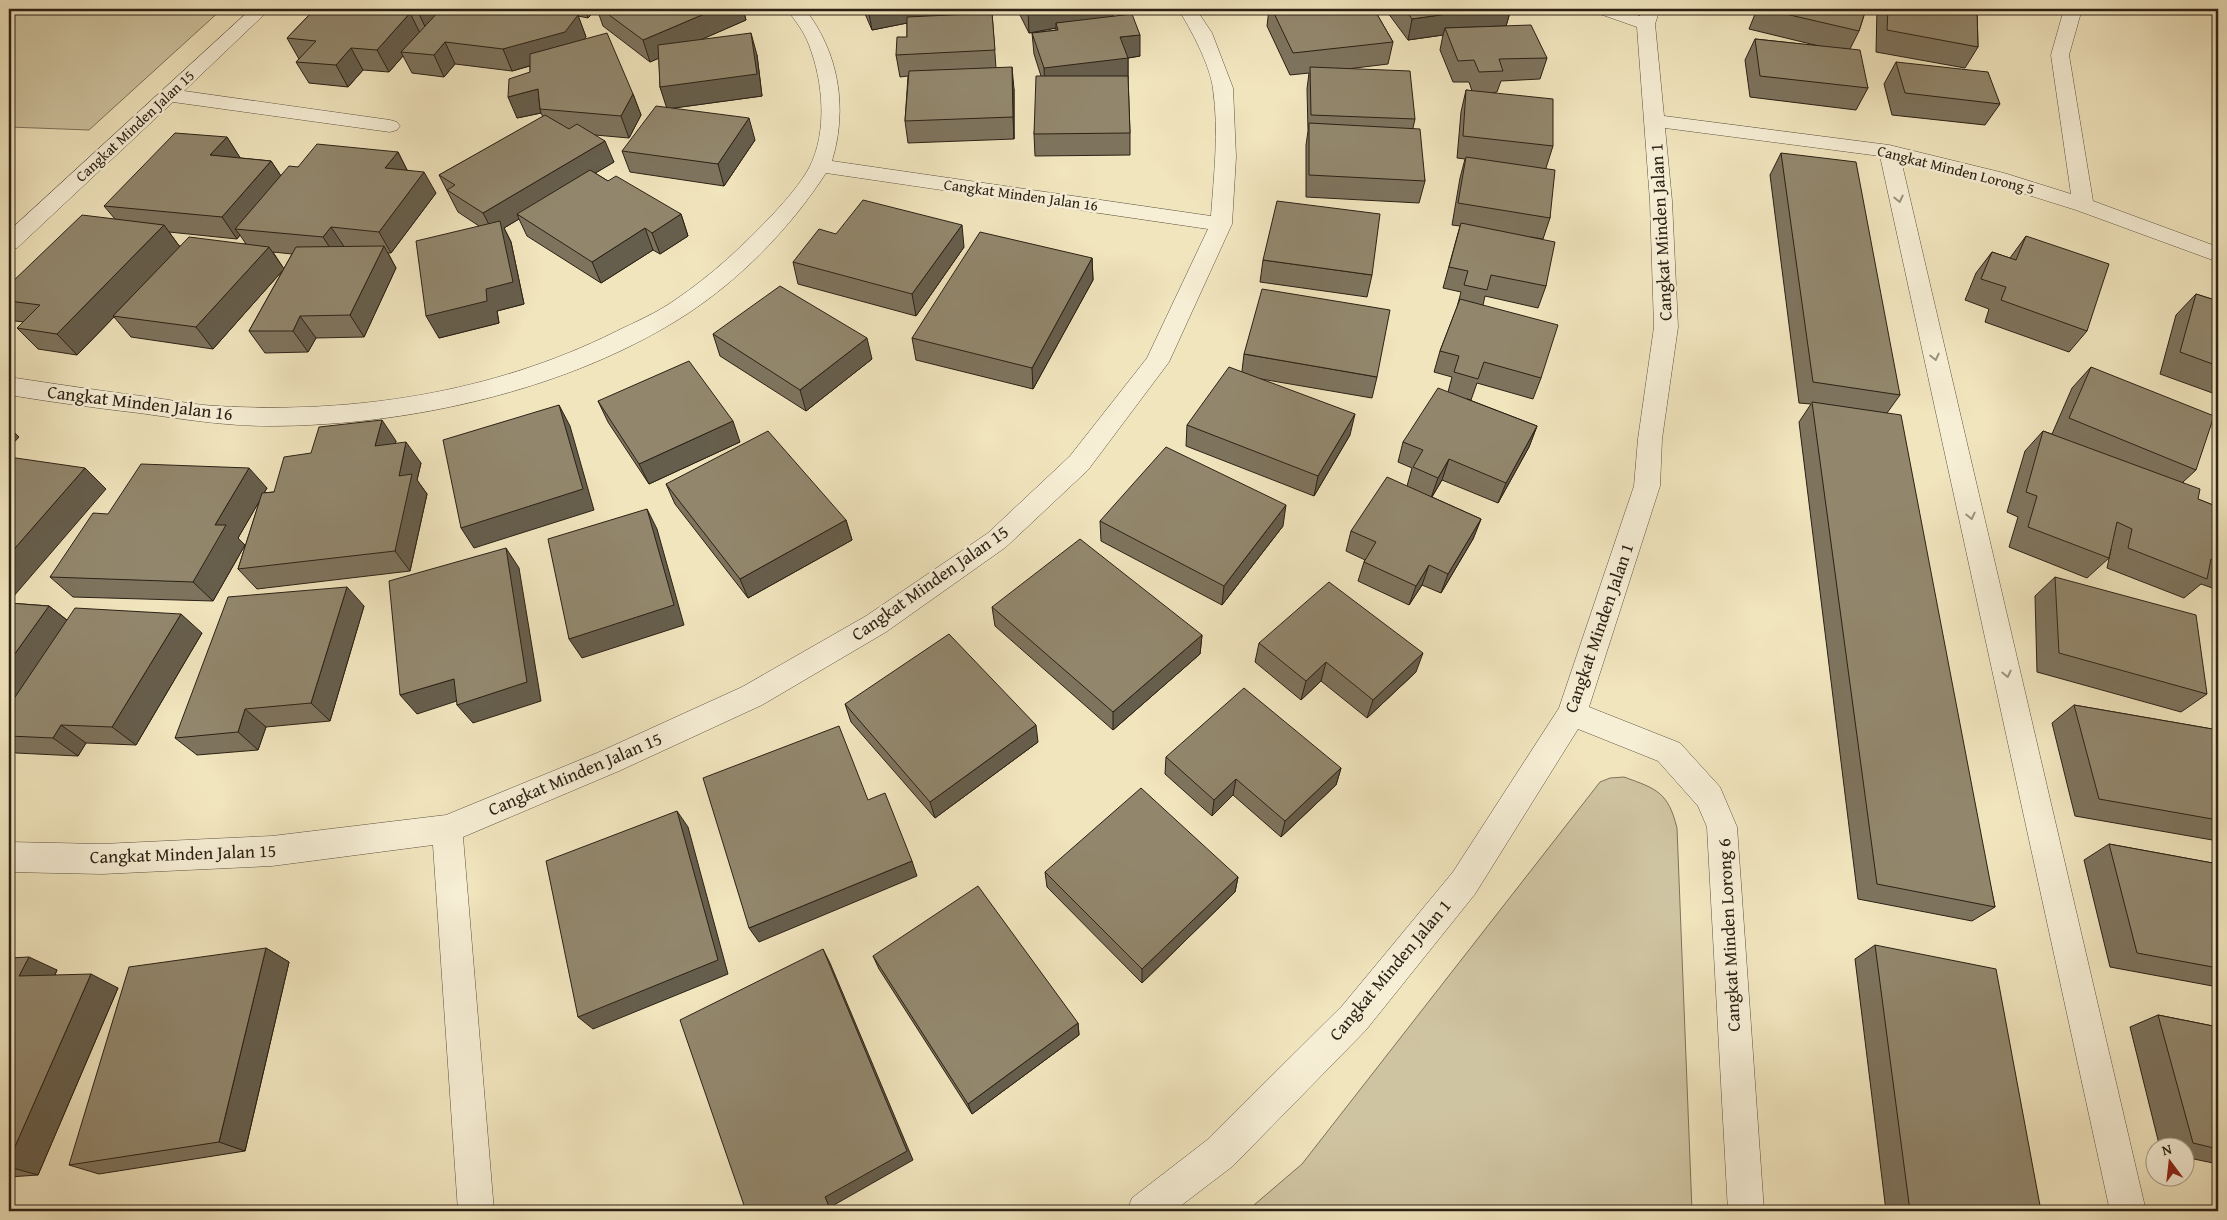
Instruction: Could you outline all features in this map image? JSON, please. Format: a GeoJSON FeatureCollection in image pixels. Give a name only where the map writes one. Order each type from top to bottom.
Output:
{"type":"FeatureCollection","features":[{"type":"Feature","properties":{"kind":"street","name":"Cangkat Minden Jalan 15"},"geometry":{"type":"LineString","coordinates":[[9,243],[261,9]]}},
{"type":"Feature","properties":{"kind":"street","name":"Cangkat Minden Jalan 16"},"geometry":{"type":"LineString","coordinates":[[9,386],[215,415],[305,416],[390,409],[472,393],[548,371],[613,345],[682,306],[737,264],[805,190],[821,166],[829,130],[830,96],[824,58],[807,21],[796,9]]}},
{"type":"Feature","properties":{"kind":"street","name":"Cangkat Minden Jalan 15"},"geometry":{"type":"LineString","coordinates":[[9,857],[102,859],[272,852],[447,829],[608,762],[752,696],[876,624],[997,540],[1079,463],[1157,362],[1221,224],[1226,157],[1224,88],[1203,33],[1187,9]]}},
{"type":"Feature","properties":{"kind":"street"},"geometry":{"type":"LineString","coordinates":[[1603,9],[1649,16]]}},
{"type":"Feature","properties":{"kind":"street"},"geometry":{"type":"LineString","coordinates":[[2073,9],[2060,55],[2083,205]]}},
{"type":"Feature","properties":{"kind":"street","name":"Cangkat Minden Jalan 1"},"geometry":{"type":"LineString","coordinates":[[1145,1211],[1220,1153],[1354,1018],[1464,883],[1572,713],[1647,486],[1650,439],[1666,327],[1661,200],[1654,121],[1649,16]]}},
{"type":"Feature","properties":{"kind":"street"},"geometry":{"type":"LineString","coordinates":[[168,95],[390,126]]}},
{"type":"Feature","properties":{"kind":"street","name":"Cangkat Minden Lorong 5"},"geometry":{"type":"LineString","coordinates":[[1654,121],[1889,151],[1997,178],[2083,205],[2218,255]]}},
{"type":"Feature","properties":{"kind":"street"},"geometry":{"type":"LineString","coordinates":[[1889,151],[2128,1211]]}},
{"type":"Feature","properties":{"kind":"street","name":"Cangkat Minden Jalan 16"},"geometry":{"type":"LineString","coordinates":[[821,166],[1221,224]]}},
{"type":"Feature","properties":{"kind":"street","name":"Cangkat Minden Lorong 6"},"geometry":{"type":"LineString","coordinates":[[1572,713],[1670,752],[1709,797],[1722,828],[1746,1211]]}},
{"type":"Feature","properties":{"kind":"street"},"geometry":{"type":"LineString","coordinates":[[447,829],[476,1211]]}},
{"type":"Feature","properties":{"kind":"shaded area"},"geometry":{"type":"Polygon","coordinates":[[[9,9],[222,9],[89,130],[9,127],[9,9]]]}},
{"type":"Feature","properties":{"kind":"shaded area"},"geometry":{"type":"Polygon","coordinates":[[[1624,777],[1645,785],[1660,794],[1670,807],[1677,828],[1692,1211],[1247,1211],[1302,1164],[1600,782],[1610,778],[1624,777]]]}},
{"type":"Feature","properties":{"kind":"building"},"geometry":{"type":"Polygon","coordinates":[[[315,9],[423,9],[419,14],[410,13],[377,50],[351,48],[336,65],[296,62],[316,41],[287,38],[315,9]]]}},
{"type":"Feature","properties":{"kind":"building"},"geometry":{"type":"Polygon","coordinates":[[[441,9],[562,9],[578,15],[565,32],[503,49],[445,42],[434,55],[401,52],[441,9]]]}},
{"type":"Feature","properties":{"kind":"building"},"geometry":{"type":"Polygon","coordinates":[[[601,9],[716,9],[643,40],[601,9]]]}},
{"type":"Feature","properties":{"kind":"building"},"geometry":{"type":"Polygon","coordinates":[[[1027,9],[1043,9],[1028,11],[1027,9]]]}},
{"type":"Feature","properties":{"kind":"building"},"geometry":{"type":"Polygon","coordinates":[[[1272,9],[1374,9],[1393,42],[1293,53],[1272,9]]]}},
{"type":"Feature","properties":{"kind":"building"},"geometry":{"type":"Polygon","coordinates":[[[1405,9],[1482,9],[1412,19],[1405,9]]]}},
{"type":"Feature","properties":{"kind":"building"},"geometry":{"type":"Polygon","coordinates":[[[1764,9],[1866,9],[1859,31],[1764,9]]]}},
{"type":"Feature","properties":{"kind":"building"},"geometry":{"type":"Polygon","coordinates":[[[1888,9],[1977,9],[1978,47],[1887,30],[1888,9]]]}},
{"type":"Feature","properties":{"kind":"building"},"geometry":{"type":"Polygon","coordinates":[[[992,13],[995,50],[896,55],[897,37],[907,37],[907,17],[992,13]]]}},
{"type":"Feature","properties":{"kind":"building"},"geometry":{"type":"Polygon","coordinates":[[[1132,14],[1140,35],[1120,37],[1128,58],[1044,68],[1032,33],[1058,30],[1056,23],[1132,14]]]}},
{"type":"Feature","properties":{"kind":"building"},"geometry":{"type":"Polygon","coordinates":[[[1531,25],[1547,58],[1499,59],[1503,71],[1479,72],[1474,60],[1458,61],[1445,28],[1531,25]]]}},
{"type":"Feature","properties":{"kind":"building"},"geometry":{"type":"Polygon","coordinates":[[[607,33],[633,94],[621,116],[540,109],[538,89],[508,97],[509,79],[530,72],[530,54],[607,33]]]}},
{"type":"Feature","properties":{"kind":"building"},"geometry":{"type":"Polygon","coordinates":[[[751,33],[757,74],[660,87],[658,45],[751,33]]]}},
{"type":"Feature","properties":{"kind":"building"},"geometry":{"type":"Polygon","coordinates":[[[1755,39],[1860,50],[1868,88],[1760,76],[1755,39]]]}},
{"type":"Feature","properties":{"kind":"building"},"geometry":{"type":"Polygon","coordinates":[[[1896,62],[1988,72],[2000,104],[1905,93],[1896,62]]]}},
{"type":"Feature","properties":{"kind":"building"},"geometry":{"type":"Polygon","coordinates":[[[1012,67],[1013,117],[905,121],[909,71],[1012,67]]]}},
{"type":"Feature","properties":{"kind":"building"},"geometry":{"type":"Polygon","coordinates":[[[1310,67],[1410,71],[1415,119],[1311,115],[1310,67]]]}},
{"type":"Feature","properties":{"kind":"building"},"geometry":{"type":"Polygon","coordinates":[[[1036,76],[1128,76],[1130,133],[1034,134],[1036,76]]]}},
{"type":"Feature","properties":{"kind":"building"},"geometry":{"type":"Polygon","coordinates":[[[1466,90],[1553,99],[1553,146],[1463,136],[1466,90]]]}},
{"type":"Feature","properties":{"kind":"building"},"geometry":{"type":"Polygon","coordinates":[[[656,106],[749,118],[718,164],[622,151],[656,106]]]}},
{"type":"Feature","properties":{"kind":"building"},"geometry":{"type":"Polygon","coordinates":[[[545,115],[569,129],[577,124],[605,141],[483,213],[447,190],[455,185],[439,175],[545,115]]]}},
{"type":"Feature","properties":{"kind":"building"},"geometry":{"type":"Polygon","coordinates":[[[1309,123],[1420,129],[1425,181],[1309,175],[1309,123]]]}},
{"type":"Feature","properties":{"kind":"building"},"geometry":{"type":"Polygon","coordinates":[[[175,133],[227,137],[210,155],[271,161],[222,217],[104,206],[175,133]]]}},
{"type":"Feature","properties":{"kind":"building"},"geometry":{"type":"Polygon","coordinates":[[[317,144],[398,152],[385,168],[424,172],[379,232],[331,227],[323,237],[235,229],[289,166],[298,167],[317,144]]]}},
{"type":"Feature","properties":{"kind":"building"},"geometry":{"type":"Polygon","coordinates":[[[1781,153],[1856,162],[1900,395],[1813,382],[1781,153]]]}},
{"type":"Feature","properties":{"kind":"building"},"geometry":{"type":"Polygon","coordinates":[[[1466,157],[1555,170],[1550,218],[1458,203],[1466,157]]]}},
{"type":"Feature","properties":{"kind":"building"},"geometry":{"type":"Polygon","coordinates":[[[590,170],[608,181],[616,176],[681,214],[652,233],[645,228],[592,262],[517,214],[590,170]]]}},
{"type":"Feature","properties":{"kind":"building"},"geometry":{"type":"Polygon","coordinates":[[[863,200],[962,225],[912,294],[793,262],[819,229],[836,234],[863,200]]]}},
{"type":"Feature","properties":{"kind":"building"},"geometry":{"type":"Polygon","coordinates":[[[1277,201],[1380,214],[1372,275],[1263,260],[1277,201]]]}},
{"type":"Feature","properties":{"kind":"building"},"geometry":{"type":"Polygon","coordinates":[[[82,215],[164,225],[57,334],[17,328],[40,305],[9,301],[9,285],[82,215]]]}},
{"type":"Feature","properties":{"kind":"building"},"geometry":{"type":"Polygon","coordinates":[[[500,221],[513,282],[486,289],[487,301],[426,316],[416,241],[500,221]]]}},
{"type":"Feature","properties":{"kind":"building"},"geometry":{"type":"Polygon","coordinates":[[[1461,223],[1555,242],[1546,286],[1491,275],[1487,290],[1464,285],[1468,271],[1449,267],[1461,223]]]}},
{"type":"Feature","properties":{"kind":"building"},"geometry":{"type":"Polygon","coordinates":[[[980,232],[1092,258],[1032,368],[912,338],[980,232]]]}},
{"type":"Feature","properties":{"kind":"building"},"geometry":{"type":"Polygon","coordinates":[[[2026,236],[2109,264],[2087,331],[2001,300],[2006,287],[1981,279],[1992,252],[2016,260],[2026,236]]]}},
{"type":"Feature","properties":{"kind":"building"},"geometry":{"type":"Polygon","coordinates":[[[189,237],[269,247],[196,327],[113,316],[189,237]]]}},
{"type":"Feature","properties":{"kind":"building"},"geometry":{"type":"Polygon","coordinates":[[[384,246],[350,315],[300,316],[293,331],[249,331],[296,247],[384,246]]]}},
{"type":"Feature","properties":{"kind":"building"},"geometry":{"type":"Polygon","coordinates":[[[780,286],[867,338],[800,390],[713,334],[780,286]]]}},
{"type":"Feature","properties":{"kind":"building"},"geometry":{"type":"Polygon","coordinates":[[[1262,289],[1390,310],[1377,377],[1244,354],[1262,289]]]}},
{"type":"Feature","properties":{"kind":"building"},"geometry":{"type":"Polygon","coordinates":[[[2196,294],[2218,301],[2218,366],[2180,352],[2196,294]]]}},
{"type":"Feature","properties":{"kind":"building"},"geometry":{"type":"Polygon","coordinates":[[[1460,299],[1558,325],[1541,378],[1484,362],[1478,379],[1454,372],[1459,356],[1440,351],[1460,299]]]}},
{"type":"Feature","properties":{"kind":"building"},"geometry":{"type":"Polygon","coordinates":[[[689,361],[733,421],[639,464],[598,401],[689,361]]]}},
{"type":"Feature","properties":{"kind":"building"},"geometry":{"type":"Polygon","coordinates":[[[1229,367],[1355,414],[1318,476],[1187,425],[1229,367]]]}},
{"type":"Feature","properties":{"kind":"building"},"geometry":{"type":"Polygon","coordinates":[[[2091,367],[2214,416],[2196,470],[2069,418],[2091,367]]]}},
{"type":"Feature","properties":{"kind":"building"},"geometry":{"type":"Polygon","coordinates":[[[1438,388],[1537,426],[1506,483],[1449,459],[1438,478],[1413,467],[1423,450],[1403,442],[1438,388]]]}},
{"type":"Feature","properties":{"kind":"building"},"geometry":{"type":"Polygon","coordinates":[[[1812,402],[1901,415],[1995,907],[1877,884],[1812,402]]]}},
{"type":"Feature","properties":{"kind":"building"},"geometry":{"type":"Polygon","coordinates":[[[559,405],[583,489],[461,528],[443,440],[559,405]]]}},
{"type":"Feature","properties":{"kind":"building"},"geometry":{"type":"Polygon","coordinates":[[[382,420],[375,446],[406,442],[399,476],[412,474],[395,551],[238,569],[262,493],[274,492],[284,457],[311,453],[319,427],[382,420]]]}},
{"type":"Feature","properties":{"kind":"building"},"geometry":{"type":"Polygon","coordinates":[[[768,431],[846,520],[740,579],[666,484],[768,431]]]}},
{"type":"Feature","properties":{"kind":"building"},"geometry":{"type":"Polygon","coordinates":[[[2043,431],[2200,489],[2198,499],[2218,507],[2218,562],[2211,559],[2207,579],[2128,548],[2132,529],[2117,522],[2109,558],[2028,527],[2037,496],[2026,492],[2043,431]]]}},
{"type":"Feature","properties":{"kind":"building"},"geometry":{"type":"Polygon","coordinates":[[[1166,447],[1286,505],[1224,586],[1100,521],[1166,447]]]}},
{"type":"Feature","properties":{"kind":"building"},"geometry":{"type":"Polygon","coordinates":[[[9,457],[85,468],[9,555],[9,457]]]}},
{"type":"Feature","properties":{"kind":"building"},"geometry":{"type":"Polygon","coordinates":[[[141,464],[249,468],[215,525],[226,525],[193,582],[50,577],[93,513],[108,514],[141,464]]]}},
{"type":"Feature","properties":{"kind":"building"},"geometry":{"type":"Polygon","coordinates":[[[1387,477],[1481,519],[1448,574],[1429,565],[1416,586],[1364,562],[1376,542],[1351,531],[1387,477]]]}},
{"type":"Feature","properties":{"kind":"building"},"geometry":{"type":"Polygon","coordinates":[[[647,509],[674,605],[569,639],[548,539],[647,509]]]}},
{"type":"Feature","properties":{"kind":"building"},"geometry":{"type":"Polygon","coordinates":[[[1080,539],[1202,635],[1113,712],[992,607],[1080,539]]]}},
{"type":"Feature","properties":{"kind":"building"},"geometry":{"type":"Polygon","coordinates":[[[506,548],[527,682],[457,705],[454,679],[400,695],[389,581],[506,548]]]}},
{"type":"Feature","properties":{"kind":"building"},"geometry":{"type":"Polygon","coordinates":[[[2055,577],[2196,615],[2207,694],[2059,653],[2055,577]]]}},
{"type":"Feature","properties":{"kind":"building"},"geometry":{"type":"Polygon","coordinates":[[[1329,582],[1423,653],[1373,700],[1326,662],[1306,681],[1259,643],[1329,582]]]}},
{"type":"Feature","properties":{"kind":"building"},"geometry":{"type":"Polygon","coordinates":[[[347,587],[311,703],[245,709],[238,732],[175,738],[228,597],[347,587]]]}},
{"type":"Feature","properties":{"kind":"building"},"geometry":{"type":"Polygon","coordinates":[[[9,603],[49,606],[9,662],[9,603]]]}},
{"type":"Feature","properties":{"kind":"building"},"geometry":{"type":"Polygon","coordinates":[[[75,608],[181,614],[112,727],[61,725],[53,738],[9,736],[9,706],[75,608]]]}},
{"type":"Feature","properties":{"kind":"building"},"geometry":{"type":"Polygon","coordinates":[[[949,634],[1036,725],[930,802],[845,704],[949,634]]]}},
{"type":"Feature","properties":{"kind":"building"},"geometry":{"type":"Polygon","coordinates":[[[1244,688],[1341,768],[1285,821],[1236,779],[1214,800],[1166,757],[1244,688]]]}},
{"type":"Feature","properties":{"kind":"building"},"geometry":{"type":"Polygon","coordinates":[[[2074,705],[2218,730],[2218,820],[2099,799],[2074,705]]]}},
{"type":"Feature","properties":{"kind":"building"},"geometry":{"type":"Polygon","coordinates":[[[839,726],[868,800],[885,793],[912,861],[749,928],[703,778],[839,726]]]}},
{"type":"Feature","properties":{"kind":"building"},"geometry":{"type":"Polygon","coordinates":[[[1141,788],[1238,877],[1142,969],[1045,872],[1141,788]]]}},
{"type":"Feature","properties":{"kind":"building"},"geometry":{"type":"Polygon","coordinates":[[[677,811],[718,960],[578,1017],[546,861],[677,811]]]}},
{"type":"Feature","properties":{"kind":"building"},"geometry":{"type":"Polygon","coordinates":[[[2109,844],[2218,864],[2218,968],[2137,953],[2109,844]]]}},
{"type":"Feature","properties":{"kind":"building"},"geometry":{"type":"Polygon","coordinates":[[[978,886],[1078,1023],[968,1104],[873,956],[978,886]]]}},
{"type":"Feature","properties":{"kind":"building"},"geometry":{"type":"Polygon","coordinates":[[[1875,945],[1996,969],[2041,1211],[1910,1211],[1875,945]]]}},
{"type":"Feature","properties":{"kind":"building"},"geometry":{"type":"Polygon","coordinates":[[[266,948],[219,1142],[69,1165],[129,967],[266,948]]]}},
{"type":"Feature","properties":{"kind":"building"},"geometry":{"type":"Polygon","coordinates":[[[823,949],[907,1151],[825,1197],[831,1211],[746,1211],[680,1020],[823,949]]]}},
{"type":"Feature","properties":{"kind":"building"},"geometry":{"type":"Polygon","coordinates":[[[29,957],[19,976],[91,974],[9,1160],[9,958],[29,957]]]}},
{"type":"Feature","properties":{"kind":"building"},"geometry":{"type":"Polygon","coordinates":[[[2158,1015],[2218,1027],[2218,1149],[2194,1143],[2194,1138],[2192,1138],[2158,1015]]]}}]}
